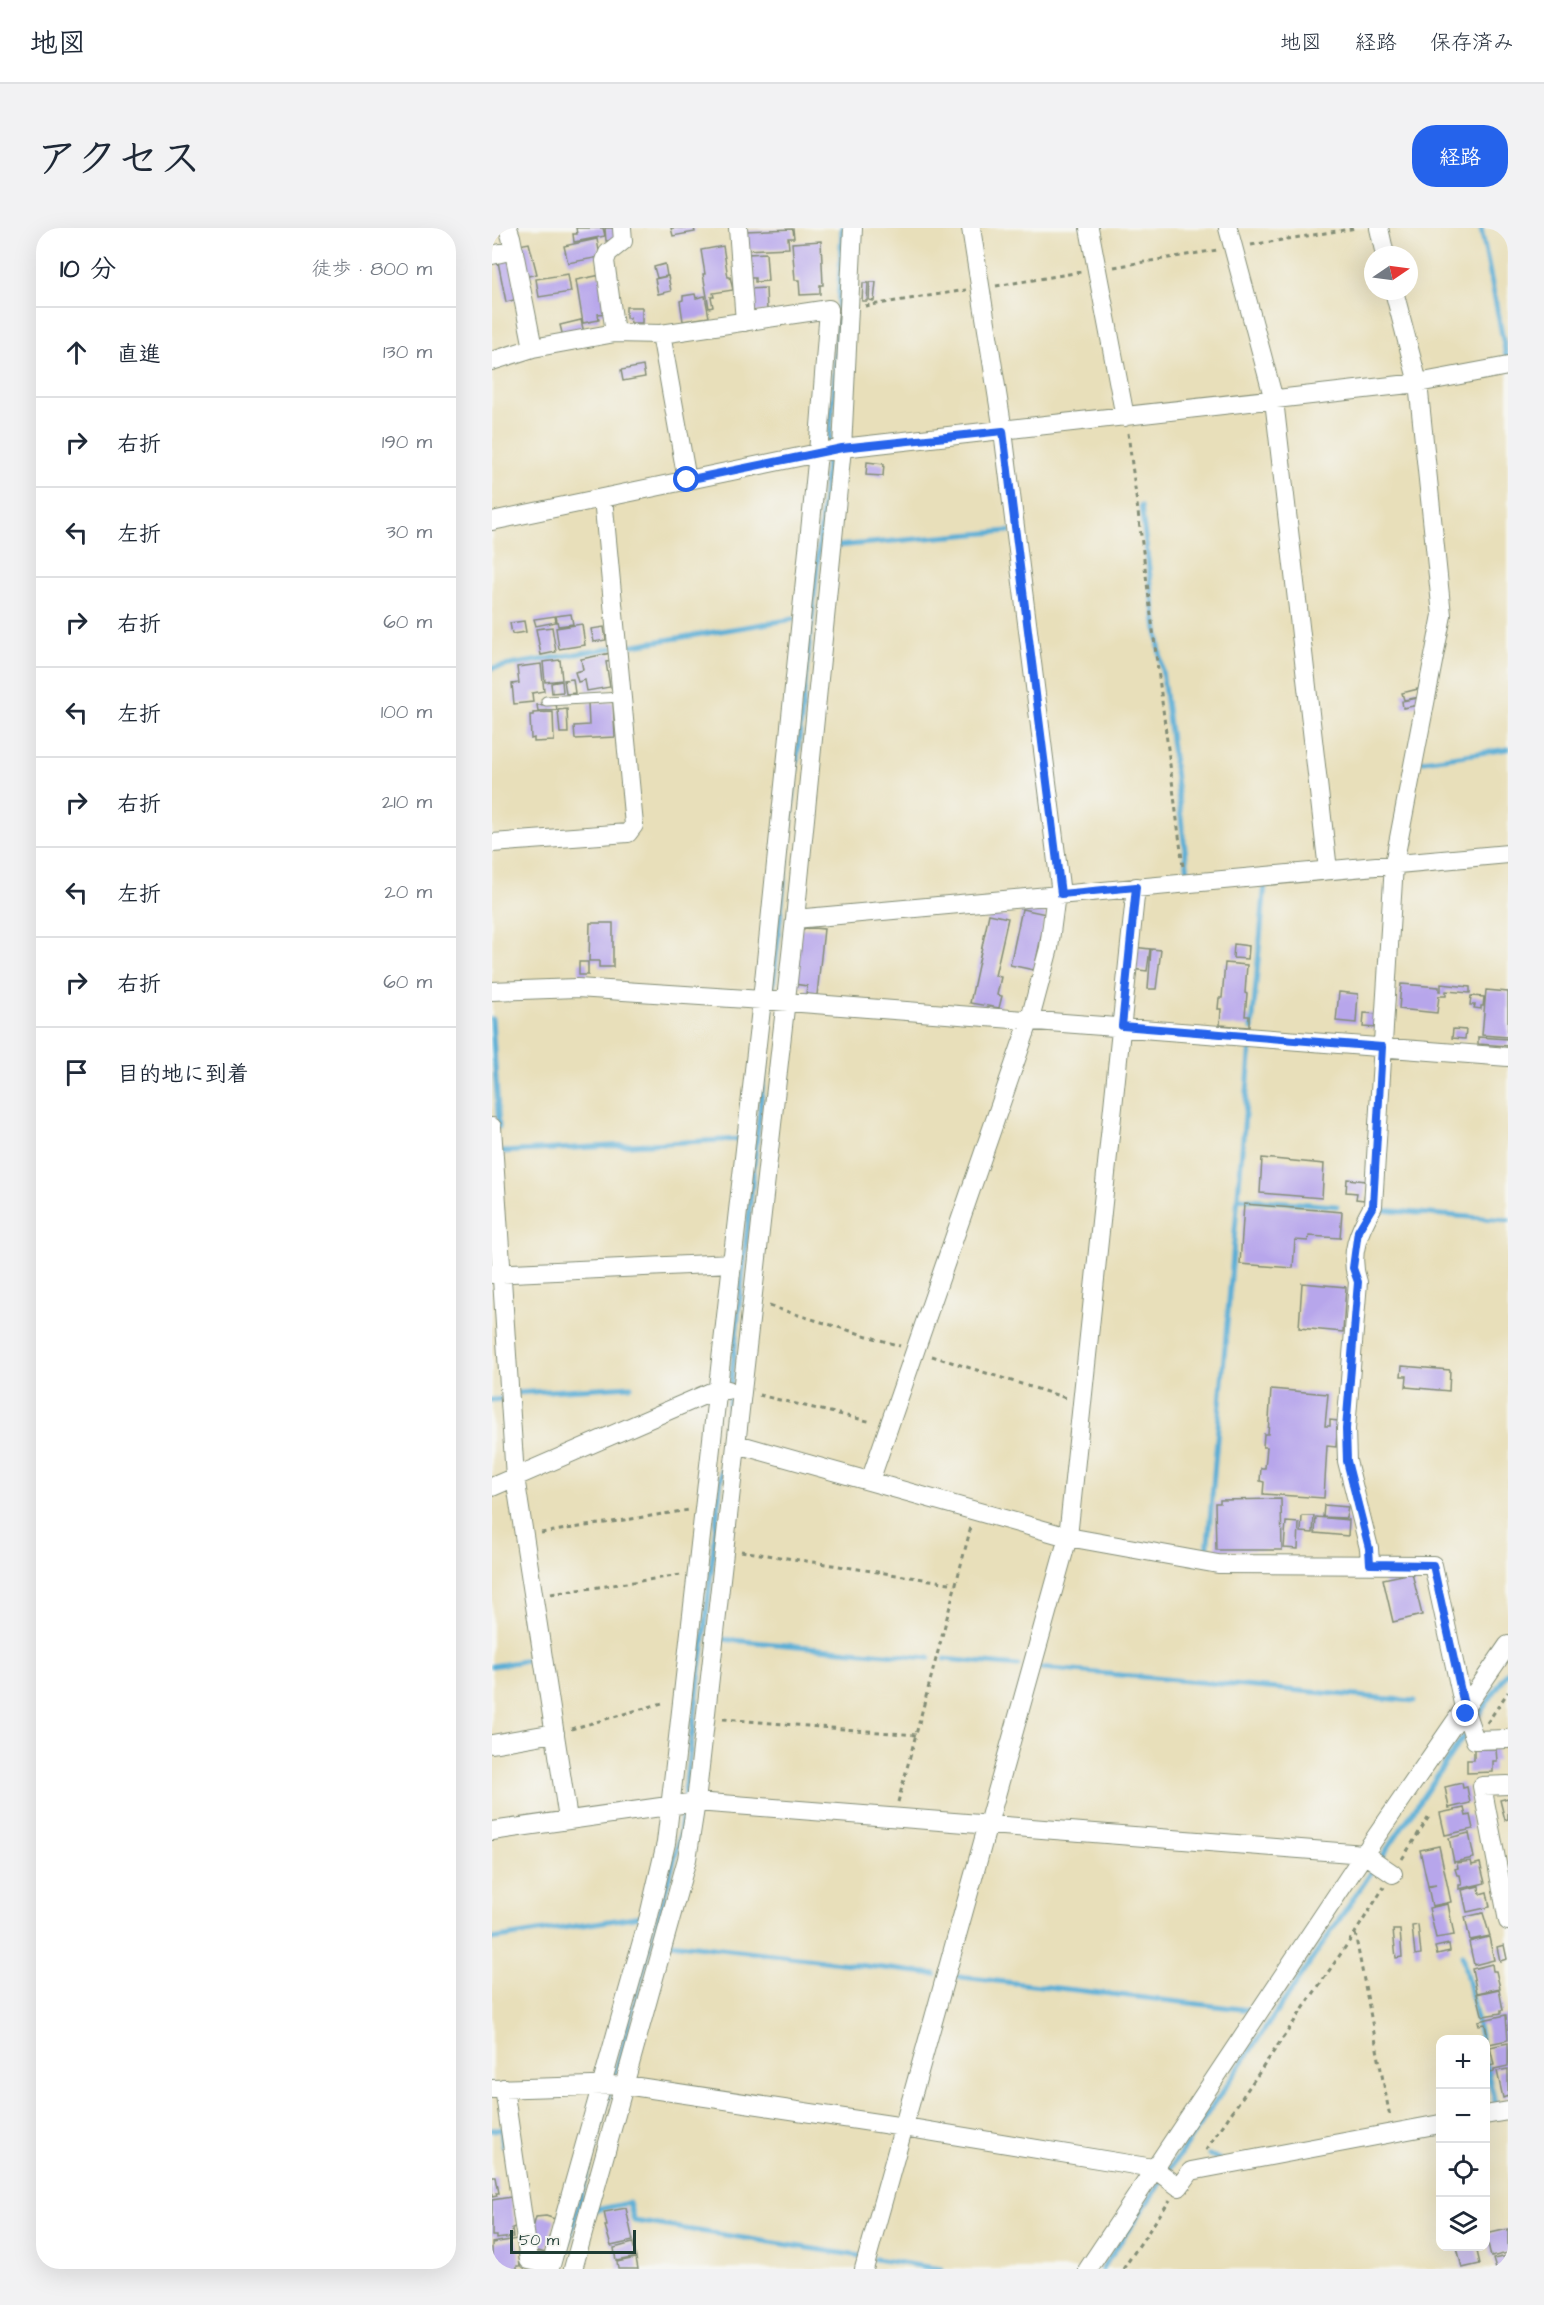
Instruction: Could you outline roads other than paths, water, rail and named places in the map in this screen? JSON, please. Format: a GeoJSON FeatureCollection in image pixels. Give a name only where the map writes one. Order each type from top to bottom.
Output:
{"type":"FeatureCollection","features":[{"type":"Feature","properties":{"kind":"street"},"geometry":{"type":"LineString","coordinates":[[507,228],[514,250],[533,348]]}},
{"type":"Feature","properties":{"kind":"street"},"geometry":{"type":"LineString","coordinates":[[615,333],[605,261],[608,253],[623,241],[622,228]]}},
{"type":"Feature","properties":{"kind":"street"},"geometry":{"type":"LineString","coordinates":[[738,228],[746,322]]}},
{"type":"Feature","properties":{"kind":"street"},"geometry":{"type":"LineString","coordinates":[[853,228],[733,1391],[705,1507],[683,1698],[683,1803],[687,1859],[612,2085],[551,2265],[529,2260],[498,2089],[612,2085],[904,2127],[1156,2170],[1178,2185],[1191,2171],[1436,2125]]}},
{"type":"Feature","properties":{"kind":"street"},"geometry":{"type":"LineString","coordinates":[[870,1481],[1030,1019],[1049,948],[1059,894],[1003,431],[971,228]]}},
{"type":"Feature","properties":{"kind":"street"},"geometry":{"type":"LineString","coordinates":[[1089,228],[1125,417]]}},
{"type":"Feature","properties":{"kind":"street"},"geometry":{"type":"LineString","coordinates":[[1228,228],[1274,400],[1328,870]]}},
{"type":"Feature","properties":{"kind":"street"},"geometry":{"type":"LineString","coordinates":[[1378,228],[1383,246]]}},
{"type":"Feature","properties":{"kind":"street"},"geometry":{"type":"LineString","coordinates":[[492,255],[514,250]]}},
{"type":"Feature","properties":{"kind":"street"},"geometry":{"type":"LineString","coordinates":[[1370,1564],[1369,1548],[1347,1461],[1346,1429],[1358,1282],[1353,1268],[1358,1231],[1373,1206],[1394,864],[1442,615],[1418,384],[1396,300]]}},
{"type":"Feature","properties":{"kind":"street"},"geometry":{"type":"LineString","coordinates":[[492,361],[533,348],[615,333],[661,334],[829,309],[829,451],[795,920],[774,1001],[732,1263],[733,1391],[737,1444],[705,1718],[683,1803],[666,1843],[573,2269]]}},
{"type":"Feature","properties":{"kind":"street"},"geometry":{"type":"LineString","coordinates":[[661,334],[687,480]]}},
{"type":"Feature","properties":{"kind":"street"},"geometry":{"type":"LineString","coordinates":[[492,521],[829,451],[1418,384],[1508,366]]}},
{"type":"Feature","properties":{"kind":"street"},"geometry":{"type":"LineString","coordinates":[[492,843],[628,833],[633,825],[603,498]]}},
{"type":"Feature","properties":{"kind":"street"},"geometry":{"type":"LineString","coordinates":[[795,920],[1508,854]]}},
{"type":"Feature","properties":{"kind":"street"},"geometry":{"type":"LineString","coordinates":[[864,2269],[1068,1537],[1136,887]]}},
{"type":"Feature","properties":{"kind":"street"},"geometry":{"type":"LineString","coordinates":[[492,991],[578,988],[1030,1019],[1508,1057]]}},
{"type":"Feature","properties":{"kind":"street"},"geometry":{"type":"LineString","coordinates":[[492,1127],[497,1274],[515,1478],[568,1820]]}},
{"type":"Feature","properties":{"kind":"street"},"geometry":{"type":"LineString","coordinates":[[497,1274],[732,1263]]}},
{"type":"Feature","properties":{"kind":"street"},"geometry":{"type":"LineString","coordinates":[[492,1487],[733,1391]]}},
{"type":"Feature","properties":{"kind":"street"},"geometry":{"type":"LineString","coordinates":[[737,1444],[1068,1537],[1218,1564],[1433,1565],[1465,1711],[1475,1740],[1508,1739]]}},
{"type":"Feature","properties":{"kind":"street"},"geometry":{"type":"LineString","coordinates":[[1088,2269],[1508,1645]]}},
{"type":"Feature","properties":{"kind":"street"},"geometry":{"type":"LineString","coordinates":[[492,1744],[555,1733]]}},
{"type":"Feature","properties":{"kind":"street"},"geometry":{"type":"LineString","coordinates":[[1508,1785],[1482,1786],[1508,1921]]}},
{"type":"Feature","properties":{"kind":"street"},"geometry":{"type":"LineString","coordinates":[[492,1831],[683,1803],[893,1817],[1367,1856],[1391,1872]]}},
{"type":"Feature","properties":{"kind":"street"},"geometry":{"type":"LineString","coordinates":[[1490,2115],[1508,2113]]}},
{"type":"Feature","properties":{"kind":"lane"},"geometry":{"type":"LineString","coordinates":[[546,701],[622,697]]}},
{"type":"Feature","properties":{"kind":"waterway"},"geometry":{"type":"LineString","coordinates":[[684,1799],[704,1638],[812,617],[834,390],[842,228]]}},
{"type":"Feature","properties":{"kind":"waterway"},"geometry":{"type":"LineString","coordinates":[[1481,228],[1507,360]]}},
{"type":"Feature","properties":{"kind":"waterway"},"geometry":{"type":"LineString","coordinates":[[1141,506],[1188,872]]}},
{"type":"Feature","properties":{"kind":"waterway"},"geometry":{"type":"LineString","coordinates":[[836,544],[836,546],[1009,531]]}},
{"type":"Feature","properties":{"kind":"waterway"},"geometry":{"type":"LineString","coordinates":[[622,647],[794,619]]}},
{"type":"Feature","properties":{"kind":"waterway"},"geometry":{"type":"LineString","coordinates":[[492,668],[612,648]]}},
{"type":"Feature","properties":{"kind":"waterway"},"geometry":{"type":"LineString","coordinates":[[1423,761],[1508,749]]}},
{"type":"Feature","properties":{"kind":"waterway"},"geometry":{"type":"LineString","coordinates":[[1252,1029],[1265,883]]}},
{"type":"Feature","properties":{"kind":"waterway"},"geometry":{"type":"LineString","coordinates":[[492,1019],[499,1127]]}},
{"type":"Feature","properties":{"kind":"waterway"},"geometry":{"type":"LineString","coordinates":[[1207,1555],[1251,1045]]}},
{"type":"Feature","properties":{"kind":"waterway"},"geometry":{"type":"LineString","coordinates":[[501,1152],[740,1139],[740,1136]]}},
{"type":"Feature","properties":{"kind":"waterway"},"geometry":{"type":"LineString","coordinates":[[1238,1198],[1337,1206]]}},
{"type":"Feature","properties":{"kind":"waterway"},"geometry":{"type":"LineString","coordinates":[[1380,1210],[1508,1220]]}},
{"type":"Feature","properties":{"kind":"waterway"},"geometry":{"type":"LineString","coordinates":[[515,1395],[515,1393],[631,1386]]}},
{"type":"Feature","properties":{"kind":"waterway"},"geometry":{"type":"LineString","coordinates":[[492,1400],[503,1399]]}},
{"type":"Feature","properties":{"kind":"waterway"},"geometry":{"type":"LineString","coordinates":[[720,1643],[721,1639],[929,1658]]}},
{"type":"Feature","properties":{"kind":"waterway"},"geometry":{"type":"LineString","coordinates":[[492,1666],[536,1659]]}},
{"type":"Feature","properties":{"kind":"waterway"},"geometry":{"type":"LineString","coordinates":[[945,1659],[1018,1666]]}},
{"type":"Feature","properties":{"kind":"waterway"},"geometry":{"type":"LineString","coordinates":[[1040,1668],[1414,1701]]}},
{"type":"Feature","properties":{"kind":"waterway"},"geometry":{"type":"LineString","coordinates":[[1473,1723],[1508,1672]]}},
{"type":"Feature","properties":{"kind":"waterway"},"geometry":{"type":"LineString","coordinates":[[1102,2269],[1468,1730]]}},
{"type":"Feature","properties":{"kind":"waterway"},"geometry":{"type":"LineString","coordinates":[[613,2081],[679,1842],[683,1808]]}},
{"type":"Feature","properties":{"kind":"waterway"},"geometry":{"type":"LineString","coordinates":[[492,1939],[641,1916]]}},
{"type":"Feature","properties":{"kind":"waterway"},"geometry":{"type":"LineString","coordinates":[[670,1943],[935,1974]]}},
{"type":"Feature","properties":{"kind":"waterway"},"geometry":{"type":"LineString","coordinates":[[1462,1955],[1480,2035]]}},
{"type":"Feature","properties":{"kind":"waterway"},"geometry":{"type":"LineString","coordinates":[[953,1976],[1250,2010]]}},
{"type":"Feature","properties":{"kind":"waterway"},"geometry":{"type":"LineString","coordinates":[[1490,2081],[1496,2106],[1493,2107]]}},
{"type":"Feature","properties":{"kind":"waterway"},"geometry":{"type":"LineString","coordinates":[[561,2269],[610,2090]]}},
{"type":"Feature","properties":{"kind":"waterway"},"geometry":{"type":"LineString","coordinates":[[492,2130],[501,2129],[503,2146]]}},
{"type":"Feature","properties":{"kind":"waterway"},"geometry":{"type":"LineString","coordinates":[[1209,2155],[1219,2159]]}},
{"type":"Feature","properties":{"kind":"waterway"},"geometry":{"type":"LineString","coordinates":[[597,2207],[596,2210],[629,2203],[634,2221],[860,2256]]}},
{"type":"Feature","properties":{"kind":"waterway"},"geometry":{"type":"LineString","coordinates":[[875,2259],[941,2269]]}}]}
